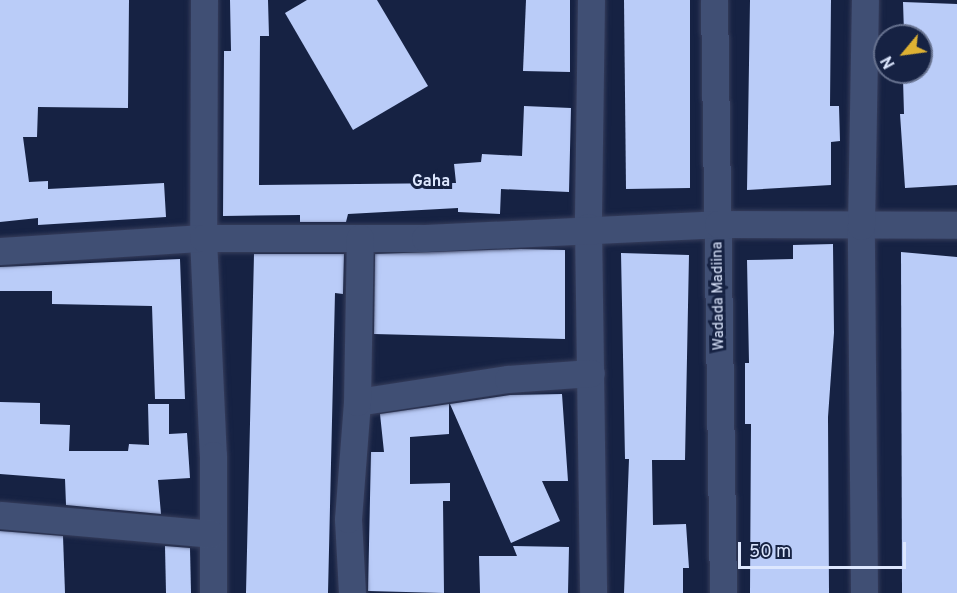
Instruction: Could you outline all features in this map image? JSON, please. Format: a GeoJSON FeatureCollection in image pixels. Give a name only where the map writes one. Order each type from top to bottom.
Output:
{"type":"FeatureCollection","features":[{"type":"Feature","properties":{"kind":"street"},"geometry":{"type":"LineString","coordinates":[[204,0],[203,238],[213,454],[211,534],[213,593]]}},
{"type":"Feature","properties":{"kind":"street"},"geometry":{"type":"LineString","coordinates":[[591,0],[588,227],[593,593]]}},
{"type":"Feature","properties":{"kind":"street","name":"Wadada Madiina"},"geometry":{"type":"LineString","coordinates":[[714,0],[723,593]]}},
{"type":"Feature","properties":{"kind":"street"},"geometry":{"type":"LineString","coordinates":[[864,593],[861,226],[865,0]]}},
{"type":"Feature","properties":{"kind":"street"},"geometry":{"type":"LineString","coordinates":[[0,251],[203,238],[424,238],[588,227],[718,224],[957,225]]}},
{"type":"Feature","properties":{"kind":"street"},"geometry":{"type":"LineString","coordinates":[[352,593],[348,519],[357,402],[360,238]]}},
{"type":"Feature","properties":{"kind":"street"},"geometry":{"type":"LineString","coordinates":[[357,402],[508,379],[591,373]]}},
{"type":"Feature","properties":{"kind":"street"},"geometry":{"type":"LineString","coordinates":[[0,515],[211,534]]}},
{"type":"Feature","properties":{"kind":"building"},"geometry":{"type":"Polygon","coordinates":[[[0,0],[129,0],[128,108],[38,107],[37,137],[23,137],[29,182],[48,181],[48,189],[164,183],[166,217],[38,225],[38,218],[0,222],[0,0]]]}},
{"type":"Feature","properties":{"kind":"building"},"geometry":{"type":"Polygon","coordinates":[[[230,0],[268,0],[269,36],[260,36],[259,185],[456,183],[454,164],[481,162],[482,154],[522,156],[524,106],[571,108],[569,192],[501,189],[500,214],[458,212],[458,208],[348,214],[346,222],[300,222],[300,215],[223,216],[224,51],[231,51],[230,0]]]}},
{"type":"Feature","properties":{"kind":"building"},"geometry":{"type":"Polygon","coordinates":[[[307,0],[377,0],[428,86],[353,130],[285,13],[307,0]]]}},
{"type":"Feature","properties":{"kind":"building"},"geometry":{"type":"Polygon","coordinates":[[[526,0],[570,0],[570,72],[523,71],[526,0]]]}},
{"type":"Feature","properties":{"kind":"building"},"geometry":{"type":"Polygon","coordinates":[[[624,0],[690,0],[690,188],[626,189],[624,0]]]}},
{"type":"Feature","properties":{"kind":"building"},"geometry":{"type":"Polygon","coordinates":[[[750,0],[831,0],[830,106],[839,106],[840,141],[831,142],[831,185],[747,190],[750,0]]]}},
{"type":"Feature","properties":{"kind":"building"},"geometry":{"type":"Polygon","coordinates":[[[903,2],[957,4],[957,185],[905,188],[900,114],[904,114],[903,84],[933,84],[933,24],[904,24],[903,2]]]}},
{"type":"Feature","properties":{"kind":"building"},"geometry":{"type":"Polygon","coordinates":[[[833,244],[834,333],[828,417],[829,593],[750,593],[751,424],[745,424],[745,363],[749,363],[747,260],[793,259],[793,245],[833,244]]]}},
{"type":"Feature","properties":{"kind":"building"},"geometry":{"type":"Polygon","coordinates":[[[520,249],[565,250],[565,339],[374,334],[375,254],[520,249]]]}},
{"type":"Feature","properties":{"kind":"building"},"geometry":{"type":"Polygon","coordinates":[[[901,252],[957,257],[957,593],[902,593],[901,252]]]}},
{"type":"Feature","properties":{"kind":"building"},"geometry":{"type":"Polygon","coordinates":[[[621,253],[689,255],[685,460],[652,460],[653,525],[686,524],[689,568],[683,568],[683,593],[624,593],[629,459],[625,459],[621,253]]]}},
{"type":"Feature","properties":{"kind":"building"},"geometry":{"type":"Polygon","coordinates":[[[254,254],[344,254],[343,294],[335,293],[328,593],[246,593],[254,254]]]}},
{"type":"Feature","properties":{"kind":"building"},"geometry":{"type":"Polygon","coordinates":[[[180,259],[185,399],[155,399],[152,306],[52,304],[52,291],[0,291],[0,267],[180,259]]]}},
{"type":"Feature","properties":{"kind":"building"},"geometry":{"type":"Polygon","coordinates":[[[562,394],[568,481],[542,481],[560,521],[511,543],[450,404],[510,395],[562,394]]]}},
{"type":"Feature","properties":{"kind":"building"},"geometry":{"type":"Polygon","coordinates":[[[0,402],[40,403],[40,424],[70,425],[69,451],[128,451],[129,444],[149,445],[148,404],[169,404],[169,434],[187,433],[190,478],[158,480],[161,514],[66,505],[65,479],[0,474],[0,402]]]}},
{"type":"Feature","properties":{"kind":"building"},"geometry":{"type":"Polygon","coordinates":[[[449,404],[449,434],[410,437],[410,484],[450,483],[450,501],[443,501],[444,593],[368,591],[371,452],[384,452],[380,414],[449,404]]]}},
{"type":"Feature","properties":{"kind":"building"},"geometry":{"type":"Polygon","coordinates":[[[0,531],[63,536],[65,593],[0,593],[0,531]]]}},
{"type":"Feature","properties":{"kind":"building"},"geometry":{"type":"Polygon","coordinates":[[[165,546],[190,548],[191,593],[166,593],[165,546]]]}},
{"type":"Feature","properties":{"kind":"building"},"geometry":{"type":"Polygon","coordinates":[[[513,546],[569,547],[568,593],[480,593],[479,556],[517,556],[513,546]]]}},
{"type":"Feature","properties":{"kind":"district","name":"Gaha"},"geometry":{"type":"Point","coordinates":[431,182]}}]}
